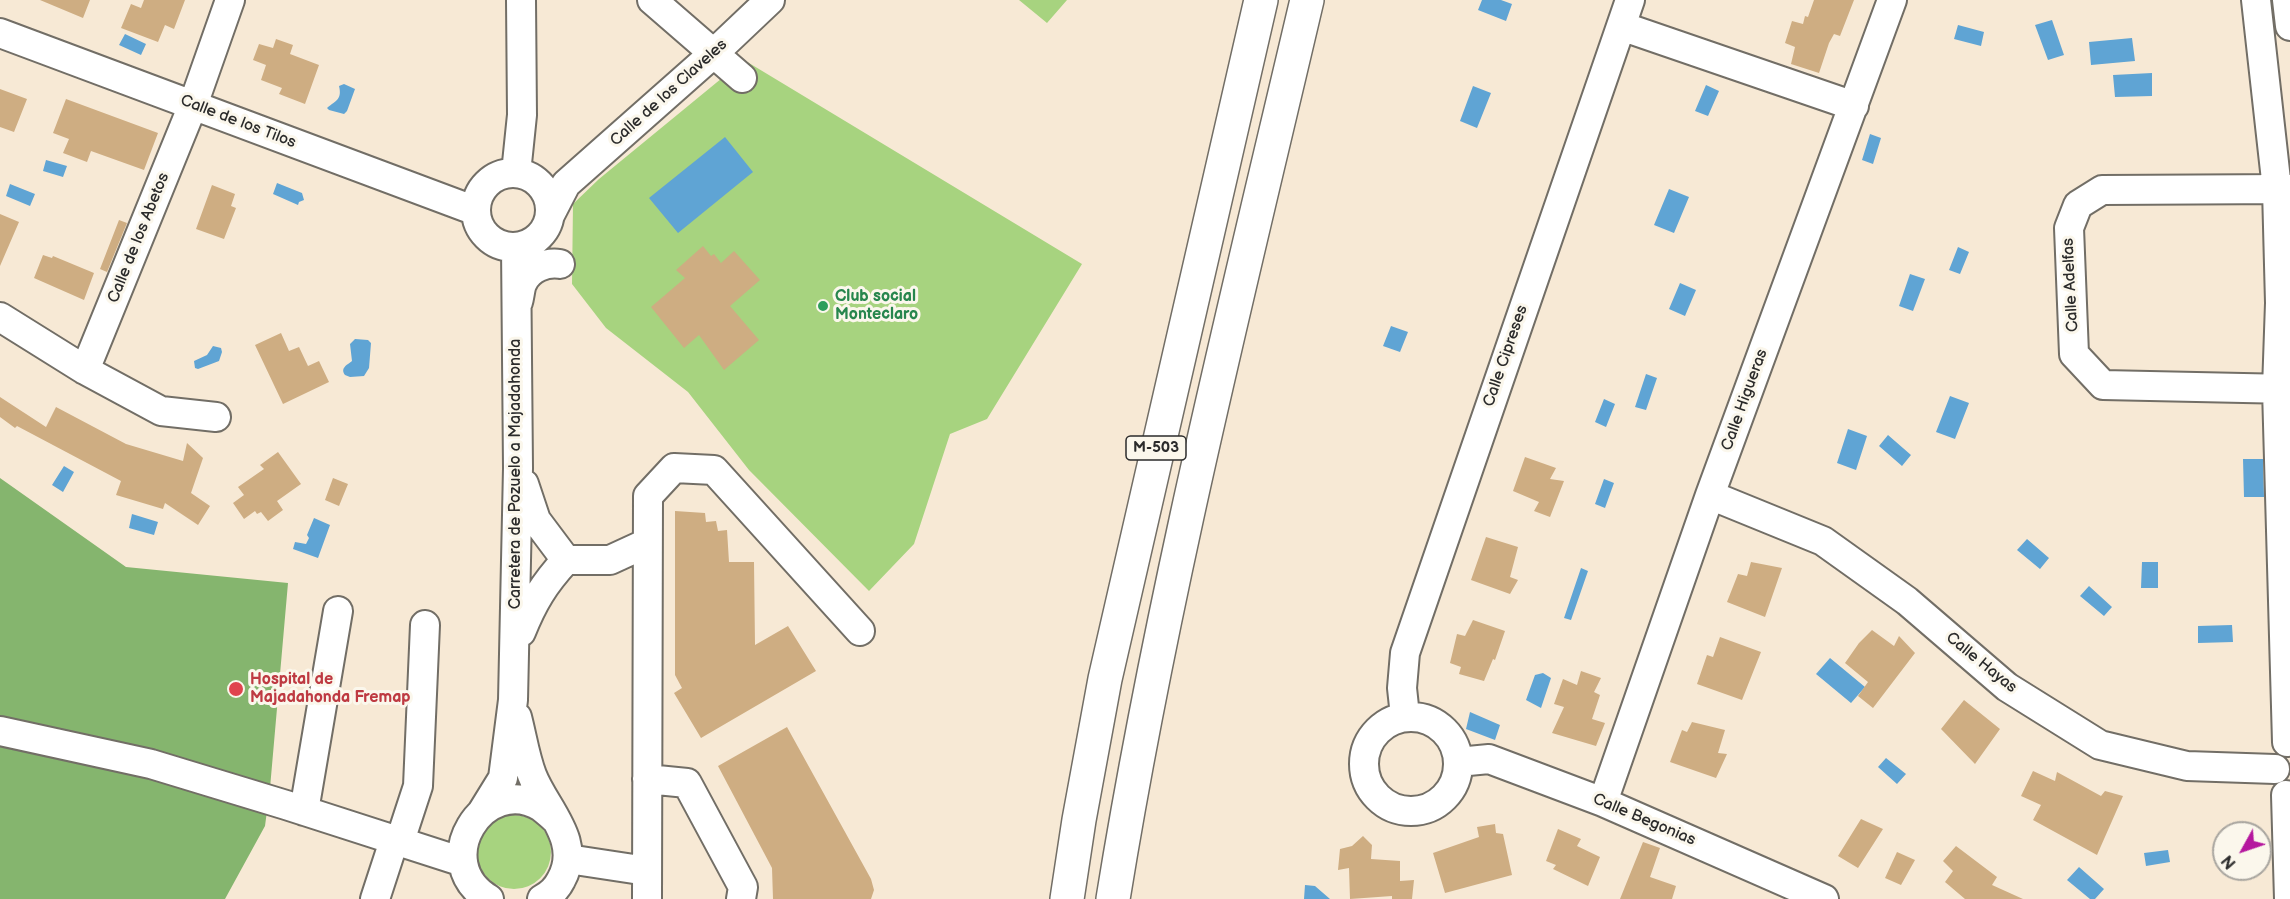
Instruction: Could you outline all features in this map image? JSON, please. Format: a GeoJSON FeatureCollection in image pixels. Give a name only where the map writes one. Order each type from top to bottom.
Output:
{"type":"FeatureCollection","features":[{"type":"Feature","properties":{"kind":"highway","name":"M-503"},"geometry":{"type":"LineString","coordinates":[[1067,899],[1105,679],[1261,0]]}},
{"type":"Feature","properties":{"kind":"highway","name":"M-503"},"geometry":{"type":"LineString","coordinates":[[1113,899],[1150,694],[1200,458],[1307,0]]}},
{"type":"Feature","properties":{"kind":"street","name":"Calle de los Abetos"},"geometry":{"type":"LineString","coordinates":[[85,370],[192,105],[230,0]]}},
{"type":"Feature","properties":{"kind":"street"},"geometry":{"type":"LineString","coordinates":[[516,247],[504,246],[492,241],[478,222],[476,211],[483,187],[498,176],[541,181],[522,115],[521,0]]}},
{"type":"Feature","properties":{"kind":"street"},"geometry":{"type":"LineString","coordinates":[[652,0],[742,78]]}},
{"type":"Feature","properties":{"kind":"street","name":"Calle de los Claveles"},"geometry":{"type":"LineString","coordinates":[[516,247],[528,244],[539,237],[546,227],[550,215],[541,181],[713,54],[770,0]]}},
{"type":"Feature","properties":{"kind":"street","name":"Calle Higueras"},"geometry":{"type":"LineString","coordinates":[[1603,802],[1710,495],[1892,0]]}},
{"type":"Feature","properties":{"kind":"street"},"geometry":{"type":"LineString","coordinates":[[2256,0],[2284,189],[2280,303],[2284,389],[2288,741],[2276,759],[2275,769],[2280,787],[2288,796],[2289,899]]}},
{"type":"Feature","properties":{"kind":"street"},"geometry":{"type":"LineString","coordinates":[[2287,0],[2290,26]]}},
{"type":"Feature","properties":{"kind":"street"},"geometry":{"type":"LineString","coordinates":[[1625,13],[1854,106]]}},
{"type":"Feature","properties":{"kind":"street","name":"Calle Cipreses"},"geometry":{"type":"LineString","coordinates":[[1405,716],[1402,688],[1405,653],[1625,13]]}},
{"type":"Feature","properties":{"kind":"street","name":"Calle de los Tilos"},"geometry":{"type":"LineString","coordinates":[[0,33],[476,211]]}},
{"type":"Feature","properties":{"kind":"street","name":"Calle Adelfas"},"geometry":{"type":"LineString","coordinates":[[2284,189],[2102,190],[2078,205],[2069,228],[2074,354],[2103,385],[2284,389]]}},
{"type":"Feature","properties":{"kind":"street","name":"Carretera de Pozuelo a Majadahonda"},"geometry":{"type":"LineString","coordinates":[[463,861],[463,843],[502,778],[513,700],[518,468],[516,247]]}},
{"type":"Feature","properties":{"kind":"street"},"geometry":{"type":"LineString","coordinates":[[516,309],[523,282],[534,271],[549,262],[560,264]]}},
{"type":"Feature","properties":{"kind":"street"},"geometry":{"type":"LineString","coordinates":[[0,317],[85,370],[161,411],[216,417]]}},
{"type":"Feature","properties":{"kind":"street"},"geometry":{"type":"LineString","coordinates":[[518,468],[536,520],[566,560]]}},
{"type":"Feature","properties":{"kind":"street"},"geometry":{"type":"LineString","coordinates":[[544,898],[561,880],[568,859],[647,885],[648,496],[674,468],[714,470],[860,631]]}},
{"type":"Feature","properties":{"kind":"street","name":"Calle Hayas"},"geometry":{"type":"LineString","coordinates":[[1710,495],[1823,541],[1907,601],[2007,687],[2100,744],[2187,766],[2275,769]]}},
{"type":"Feature","properties":{"kind":"street"},"geometry":{"type":"LineString","coordinates":[[514,648],[535,599],[548,579],[566,560],[610,560],[647,543]]}},
{"type":"Feature","properties":{"kind":"street"},"geometry":{"type":"LineString","coordinates":[[304,811],[338,611]]}},
{"type":"Feature","properties":{"kind":"street"},"geometry":{"type":"LineString","coordinates":[[375,899],[392,849],[400,841],[418,786],[425,626]]}},
{"type":"Feature","properties":{"kind":"street","name":"Carretera de Pozuelo a Majadahonda"},"geometry":{"type":"LineString","coordinates":[[513,700],[532,775],[566,837],[568,859]]}},
{"type":"Feature","properties":{"kind":"street"},"geometry":{"type":"LineString","coordinates":[[1405,716],[1420,717],[1435,723],[1447,733],[1455,746],[1458,762],[1456,777],[1450,791],[1439,803],[1425,809],[1409,811],[1393,808],[1380,800],[1370,788],[1364,773],[1363,758],[1368,743],[1377,730],[1390,721],[1405,716]]}},
{"type":"Feature","properties":{"kind":"street"},"geometry":{"type":"LineString","coordinates":[[0,731],[151,764],[463,861],[468,879],[484,897]]}},
{"type":"Feature","properties":{"kind":"street","name":"Calle Begonias"},"geometry":{"type":"LineString","coordinates":[[1458,762],[1489,759],[1603,802],[1824,899]]}},
{"type":"Feature","properties":{"kind":"street"},"geometry":{"type":"LineString","coordinates":[[647,779],[687,783],[743,887],[741,899]]}},
{"type":"Feature","properties":{"kind":"street"},"geometry":{"type":"LineString","coordinates":[[400,841],[476,819],[500,802],[520,800],[540,807],[555,819]]}},
{"type":"Feature","properties":{"kind":"green space"},"geometry":{"type":"Polygon","coordinates":[[[1019,0],[1067,0],[1047,23],[1019,0]]]}},
{"type":"Feature","properties":{"kind":"green space","name":"Club social Monteclaro"},"geometry":{"type":"Polygon","coordinates":[[[744,60],[1082,264],[987,419],[950,434],[914,544],[869,591],[749,470],[688,392],[606,328],[572,284],[573,204],[599,179],[744,60]]]}},
{"type":"Feature","properties":{"kind":"green space","name":"Hospital de Majadahonda Fremap"},"geometry":{"type":"Polygon","coordinates":[[[0,478],[126,567],[288,583],[265,826],[225,899],[0,899],[0,478]]]}},
{"type":"Feature","properties":{"kind":"green space"},"geometry":{"type":"Polygon","coordinates":[[[514,815],[528,818],[540,826],[548,838],[551,852],[548,866],[540,878],[528,886],[514,889],[500,886],[488,878],[480,866],[477,852],[480,838],[488,826],[500,818],[514,815]]]}},
{"type":"Feature","properties":{"kind":"water"},"geometry":{"type":"Polygon","coordinates":[[[1482,0],[1501,0],[1512,4],[1506,21],[1478,10],[1482,0]]]}},
{"type":"Feature","properties":{"kind":"water"},"geometry":{"type":"Polygon","coordinates":[[[2052,20],[2064,55],[2048,60],[2035,25],[2052,20]]]}},
{"type":"Feature","properties":{"kind":"water"},"geometry":{"type":"Polygon","coordinates":[[[1958,25],[1984,32],[1981,46],[1954,39],[1958,25]]]}},
{"type":"Feature","properties":{"kind":"water"},"geometry":{"type":"Polygon","coordinates":[[[125,34],[146,44],[141,55],[119,45],[125,34]]]}},
{"type":"Feature","properties":{"kind":"water"},"geometry":{"type":"Polygon","coordinates":[[[2132,38],[2135,61],[2091,65],[2089,42],[2132,38]]]}},
{"type":"Feature","properties":{"kind":"water"},"geometry":{"type":"Polygon","coordinates":[[[2152,73],[2152,96],[2115,97],[2113,75],[2152,73]]]}},
{"type":"Feature","properties":{"kind":"water"},"geometry":{"type":"Polygon","coordinates":[[[344,84],[355,89],[347,111],[344,114],[329,110],[327,108],[339,97],[339,86],[344,84]]]}},
{"type":"Feature","properties":{"kind":"water"},"geometry":{"type":"Polygon","coordinates":[[[1706,85],[1719,91],[1708,116],[1695,111],[1706,85]]]}},
{"type":"Feature","properties":{"kind":"water"},"geometry":{"type":"Polygon","coordinates":[[[1473,86],[1491,93],[1477,128],[1460,121],[1473,86]]]}},
{"type":"Feature","properties":{"kind":"water"},"geometry":{"type":"Polygon","coordinates":[[[1870,134],[1881,138],[1873,164],[1862,160],[1870,134]]]}},
{"type":"Feature","properties":{"kind":"water"},"geometry":{"type":"Polygon","coordinates":[[[725,137],[753,172],[678,233],[649,198],[725,137]]]}},
{"type":"Feature","properties":{"kind":"water"},"geometry":{"type":"Polygon","coordinates":[[[46,160],[67,166],[63,177],[43,171],[46,160]]]}},
{"type":"Feature","properties":{"kind":"water"},"geometry":{"type":"Polygon","coordinates":[[[277,183],[302,193],[304,200],[298,205],[273,194],[277,183]]]}},
{"type":"Feature","properties":{"kind":"water"},"geometry":{"type":"Polygon","coordinates":[[[10,184],[35,194],[30,206],[6,196],[10,184]]]}},
{"type":"Feature","properties":{"kind":"water"},"geometry":{"type":"Polygon","coordinates":[[[1669,189],[1689,197],[1674,233],[1654,225],[1669,189]]]}},
{"type":"Feature","properties":{"kind":"water"},"geometry":{"type":"Polygon","coordinates":[[[1958,247],[1969,252],[1960,274],[1949,270],[1958,247]]]}},
{"type":"Feature","properties":{"kind":"water"},"geometry":{"type":"Polygon","coordinates":[[[1910,274],[1925,279],[1913,311],[1899,306],[1910,274]]]}},
{"type":"Feature","properties":{"kind":"water"},"geometry":{"type":"Polygon","coordinates":[[[1680,283],[1696,290],[1685,316],[1669,309],[1680,283]]]}},
{"type":"Feature","properties":{"kind":"water"},"geometry":{"type":"Polygon","coordinates":[[[1391,326],[1408,332],[1400,352],[1383,346],[1391,326]]]}},
{"type":"Feature","properties":{"kind":"water"},"geometry":{"type":"Polygon","coordinates":[[[355,339],[368,340],[371,343],[369,368],[364,376],[350,377],[345,375],[343,370],[352,361],[350,344],[355,339]]]}},
{"type":"Feature","properties":{"kind":"water"},"geometry":{"type":"Polygon","coordinates":[[[213,346],[221,348],[219,361],[195,368],[194,361],[207,355],[213,346]]]}},
{"type":"Feature","properties":{"kind":"water"},"geometry":{"type":"Polygon","coordinates":[[[1646,374],[1657,378],[1646,410],[1635,407],[1646,374]]]}},
{"type":"Feature","properties":{"kind":"water"},"geometry":{"type":"Polygon","coordinates":[[[1950,396],[1969,403],[1955,439],[1936,432],[1950,396]]]}},
{"type":"Feature","properties":{"kind":"water"},"geometry":{"type":"Polygon","coordinates":[[[1604,399],[1615,404],[1606,427],[1595,422],[1604,399]]]}},
{"type":"Feature","properties":{"kind":"water"},"geometry":{"type":"Polygon","coordinates":[[[1848,429],[1867,436],[1856,470],[1837,463],[1848,429]]]}},
{"type":"Feature","properties":{"kind":"water"},"geometry":{"type":"Polygon","coordinates":[[[1888,435],[1911,455],[1902,466],[1879,446],[1888,435]]]}},
{"type":"Feature","properties":{"kind":"water"},"geometry":{"type":"Polygon","coordinates":[[[2243,459],[2263,459],[2264,497],[2244,497],[2243,459]]]}},
{"type":"Feature","properties":{"kind":"water"},"geometry":{"type":"Polygon","coordinates":[[[64,466],[74,472],[63,492],[52,485],[64,466]]]}},
{"type":"Feature","properties":{"kind":"water"},"geometry":{"type":"Polygon","coordinates":[[[1604,479],[1614,483],[1605,508],[1595,504],[1604,479]]]}},
{"type":"Feature","properties":{"kind":"water"},"geometry":{"type":"Polygon","coordinates":[[[132,514],[158,522],[154,535],[129,528],[132,514]]]}},
{"type":"Feature","properties":{"kind":"water"},"geometry":{"type":"Polygon","coordinates":[[[314,518],[330,525],[318,558],[293,549],[295,542],[306,544],[314,518]]]}},
{"type":"Feature","properties":{"kind":"water"},"geometry":{"type":"Polygon","coordinates":[[[2027,539],[2049,558],[2040,569],[2017,550],[2027,539]]]}},
{"type":"Feature","properties":{"kind":"water"},"geometry":{"type":"Polygon","coordinates":[[[2142,562],[2158,562],[2158,588],[2141,588],[2142,562]]]}},
{"type":"Feature","properties":{"kind":"water"},"geometry":{"type":"Polygon","coordinates":[[[1581,568],[1588,571],[1571,620],[1564,618],[1581,568]]]}},
{"type":"Feature","properties":{"kind":"water"},"geometry":{"type":"Polygon","coordinates":[[[2089,586],[2112,607],[2104,616],[2080,596],[2089,586]]]}},
{"type":"Feature","properties":{"kind":"water"},"geometry":{"type":"Polygon","coordinates":[[[2232,625],[2233,642],[2198,643],[2198,626],[2232,625]]]}},
{"type":"Feature","properties":{"kind":"water"},"geometry":{"type":"Polygon","coordinates":[[[1830,658],[1865,687],[1851,703],[1816,674],[1830,658]]]}},
{"type":"Feature","properties":{"kind":"water"},"geometry":{"type":"Polygon","coordinates":[[[1543,673],[1551,678],[1541,708],[1526,700],[1535,675],[1543,673]]]}},
{"type":"Feature","properties":{"kind":"water"},"geometry":{"type":"Polygon","coordinates":[[[1470,712],[1500,725],[1495,740],[1466,729],[1470,712]]]}},
{"type":"Feature","properties":{"kind":"water"},"geometry":{"type":"Polygon","coordinates":[[[1886,758],[1906,774],[1897,784],[1878,767],[1886,758]]]}},
{"type":"Feature","properties":{"kind":"water"},"geometry":{"type":"Polygon","coordinates":[[[2168,850],[2170,862],[2146,866],[2144,853],[2168,850]]]}},
{"type":"Feature","properties":{"kind":"water"},"geometry":{"type":"Polygon","coordinates":[[[2079,867],[2104,889],[2095,899],[2090,899],[2067,880],[2079,867]]]}},
{"type":"Feature","properties":{"kind":"water"},"geometry":{"type":"Polygon","coordinates":[[[1305,885],[1315,886],[1330,899],[1304,899],[1305,885]]]}},
{"type":"Feature","properties":{"kind":"building"},"geometry":{"type":"Polygon","coordinates":[[[40,0],[90,0],[83,18],[40,0]]]}},
{"type":"Feature","properties":{"kind":"building"},"geometry":{"type":"Polygon","coordinates":[[[144,0],[185,0],[174,29],[165,25],[158,42],[121,28],[131,4],[141,8],[144,0]]]}},
{"type":"Feature","properties":{"kind":"building"},"geometry":{"type":"Polygon","coordinates":[[[1814,0],[1854,0],[1840,36],[1834,34],[1829,43],[1819,73],[1791,64],[1795,47],[1785,43],[1792,21],[1803,24],[1814,0]]]}},
{"type":"Feature","properties":{"kind":"building"},"geometry":{"type":"Polygon","coordinates":[[[276,39],[293,45],[290,54],[319,65],[305,104],[279,94],[282,88],[261,80],[266,65],[253,60],[259,44],[273,48],[276,39]]]}},
{"type":"Feature","properties":{"kind":"building"},"geometry":{"type":"Polygon","coordinates":[[[0,89],[27,99],[14,132],[0,127],[0,89]]]}},
{"type":"Feature","properties":{"kind":"building"},"geometry":{"type":"Polygon","coordinates":[[[66,99],[158,133],[144,170],[91,151],[87,162],[63,153],[69,139],[53,133],[66,99]]]}},
{"type":"Feature","properties":{"kind":"building"},"geometry":{"type":"Polygon","coordinates":[[[212,185],[235,194],[231,206],[236,208],[224,239],[196,229],[212,185]]]}},
{"type":"Feature","properties":{"kind":"building"},"geometry":{"type":"Polygon","coordinates":[[[0,214],[19,222],[0,266],[0,214]]]}},
{"type":"Feature","properties":{"kind":"building"},"geometry":{"type":"Polygon","coordinates":[[[119,220],[127,223],[107,272],[100,269],[119,220]]]}},
{"type":"Feature","properties":{"kind":"building"},"geometry":{"type":"Polygon","coordinates":[[[703,246],[721,263],[734,251],[760,280],[730,306],[759,340],[724,370],[699,335],[684,348],[651,307],[685,278],[676,270],[703,246]]]}},
{"type":"Feature","properties":{"kind":"building"},"geometry":{"type":"Polygon","coordinates":[[[43,255],[52,258],[53,256],[94,273],[84,300],[34,278],[43,255]]]}},
{"type":"Feature","properties":{"kind":"building"},"geometry":{"type":"Polygon","coordinates":[[[281,333],[289,351],[299,347],[308,366],[319,361],[329,382],[283,404],[255,345],[281,333]]]}},
{"type":"Feature","properties":{"kind":"building"},"geometry":{"type":"Polygon","coordinates":[[[0,397],[46,427],[56,407],[126,444],[183,461],[187,443],[203,458],[191,493],[210,506],[198,525],[165,503],[163,509],[116,495],[121,481],[17,426],[15,428],[0,417],[0,397]]]}},
{"type":"Feature","properties":{"kind":"building"},"geometry":{"type":"Polygon","coordinates":[[[278,452],[301,484],[277,501],[283,510],[268,521],[261,512],[257,514],[255,511],[244,519],[233,503],[244,495],[238,487],[264,469],[260,465],[278,452]]]}},
{"type":"Feature","properties":{"kind":"building"},"geometry":{"type":"Polygon","coordinates":[[[1525,457],[1556,468],[1550,479],[1564,481],[1550,517],[1534,511],[1539,502],[1513,491],[1525,457]]]}},
{"type":"Feature","properties":{"kind":"building"},"geometry":{"type":"Polygon","coordinates":[[[333,478],[348,484],[339,506],[325,500],[333,478]]]}},
{"type":"Feature","properties":{"kind":"building"},"geometry":{"type":"Polygon","coordinates":[[[675,511],[705,513],[706,522],[716,521],[718,531],[727,530],[729,562],[754,562],[755,645],[788,626],[816,671],[701,738],[674,693],[682,688],[675,675],[675,511]]]}},
{"type":"Feature","properties":{"kind":"building"},"geometry":{"type":"Polygon","coordinates":[[[1486,537],[1518,547],[1510,577],[1518,580],[1510,594],[1471,580],[1486,537]]]}},
{"type":"Feature","properties":{"kind":"building"},"geometry":{"type":"Polygon","coordinates":[[[1751,562],[1782,568],[1765,617],[1727,602],[1738,574],[1747,576],[1751,562]]]}},
{"type":"Feature","properties":{"kind":"building"},"geometry":{"type":"Polygon","coordinates":[[[1473,620],[1505,631],[1495,660],[1493,659],[1484,681],[1459,674],[1461,667],[1450,663],[1457,634],[1465,636],[1473,620]]]}},
{"type":"Feature","properties":{"kind":"building"},"geometry":{"type":"Polygon","coordinates":[[[1872,630],[1894,646],[1899,636],[1915,653],[1873,708],[1858,696],[1868,682],[1845,663],[1859,643],[1872,630]]]}},
{"type":"Feature","properties":{"kind":"building"},"geometry":{"type":"Polygon","coordinates":[[[1720,637],[1761,652],[1742,700],[1697,684],[1707,655],[1713,657],[1720,637]]]}},
{"type":"Feature","properties":{"kind":"building"},"geometry":{"type":"Polygon","coordinates":[[[1581,671],[1601,678],[1594,692],[1600,695],[1592,719],[1605,723],[1596,746],[1552,733],[1564,707],[1554,704],[1563,679],[1577,685],[1581,671]]]}},
{"type":"Feature","properties":{"kind":"building"},"geometry":{"type":"Polygon","coordinates":[[[1964,700],[2000,729],[1975,764],[1941,729],[1964,700]]]}},
{"type":"Feature","properties":{"kind":"building"},"geometry":{"type":"Polygon","coordinates":[[[1692,722],[1725,730],[1718,753],[1727,754],[1716,778],[1670,762],[1682,730],[1687,732],[1692,722]]]}},
{"type":"Feature","properties":{"kind":"building"},"geometry":{"type":"Polygon","coordinates":[[[787,727],[871,879],[874,890],[871,899],[773,899],[772,868],[718,766],[787,727]]]}},
{"type":"Feature","properties":{"kind":"building"},"geometry":{"type":"Polygon","coordinates":[[[2033,771],[2055,781],[2057,772],[2101,796],[2105,791],[2123,796],[2097,855],[2033,820],[2041,805],[2021,796],[2033,771]]]}},
{"type":"Feature","properties":{"kind":"building"},"geometry":{"type":"Polygon","coordinates":[[[1861,819],[1883,829],[1858,868],[1838,856],[1861,819]]]}},
{"type":"Feature","properties":{"kind":"building"},"geometry":{"type":"Polygon","coordinates":[[[1495,824],[1496,833],[1503,834],[1512,875],[1445,893],[1433,853],[1479,837],[1477,827],[1495,824]]]}},
{"type":"Feature","properties":{"kind":"building"},"geometry":{"type":"Polygon","coordinates":[[[1558,829],[1581,839],[1577,846],[1600,857],[1588,886],[1553,869],[1556,865],[1546,861],[1558,829]]]}},
{"type":"Feature","properties":{"kind":"building"},"geometry":{"type":"Polygon","coordinates":[[[1363,836],[1372,845],[1371,859],[1400,861],[1400,881],[1414,880],[1412,899],[1392,899],[1392,896],[1350,899],[1349,868],[1338,870],[1340,849],[1352,846],[1363,836]]]}},
{"type":"Feature","properties":{"kind":"building"},"geometry":{"type":"Polygon","coordinates":[[[1643,842],[1660,848],[1650,877],[1676,886],[1672,899],[1620,899],[1643,842]]]}},
{"type":"Feature","properties":{"kind":"building"},"geometry":{"type":"Polygon","coordinates":[[[1956,846],[1997,877],[1992,885],[2023,899],[1965,899],[1945,882],[1953,871],[1943,861],[1956,846]]]}},
{"type":"Feature","properties":{"kind":"building"},"geometry":{"type":"Polygon","coordinates":[[[1897,852],[1915,860],[1901,885],[1885,878],[1897,852]]]}},
{"type":"Feature","properties":{"kind":"place","name":"Club social Monteclaro"},"geometry":{"type":"Point","coordinates":[823,306]}},
{"type":"Feature","properties":{"kind":"place","name":"Hospital de Majadahonda Fremap"},"geometry":{"type":"Point","coordinates":[236,689]}}]}
